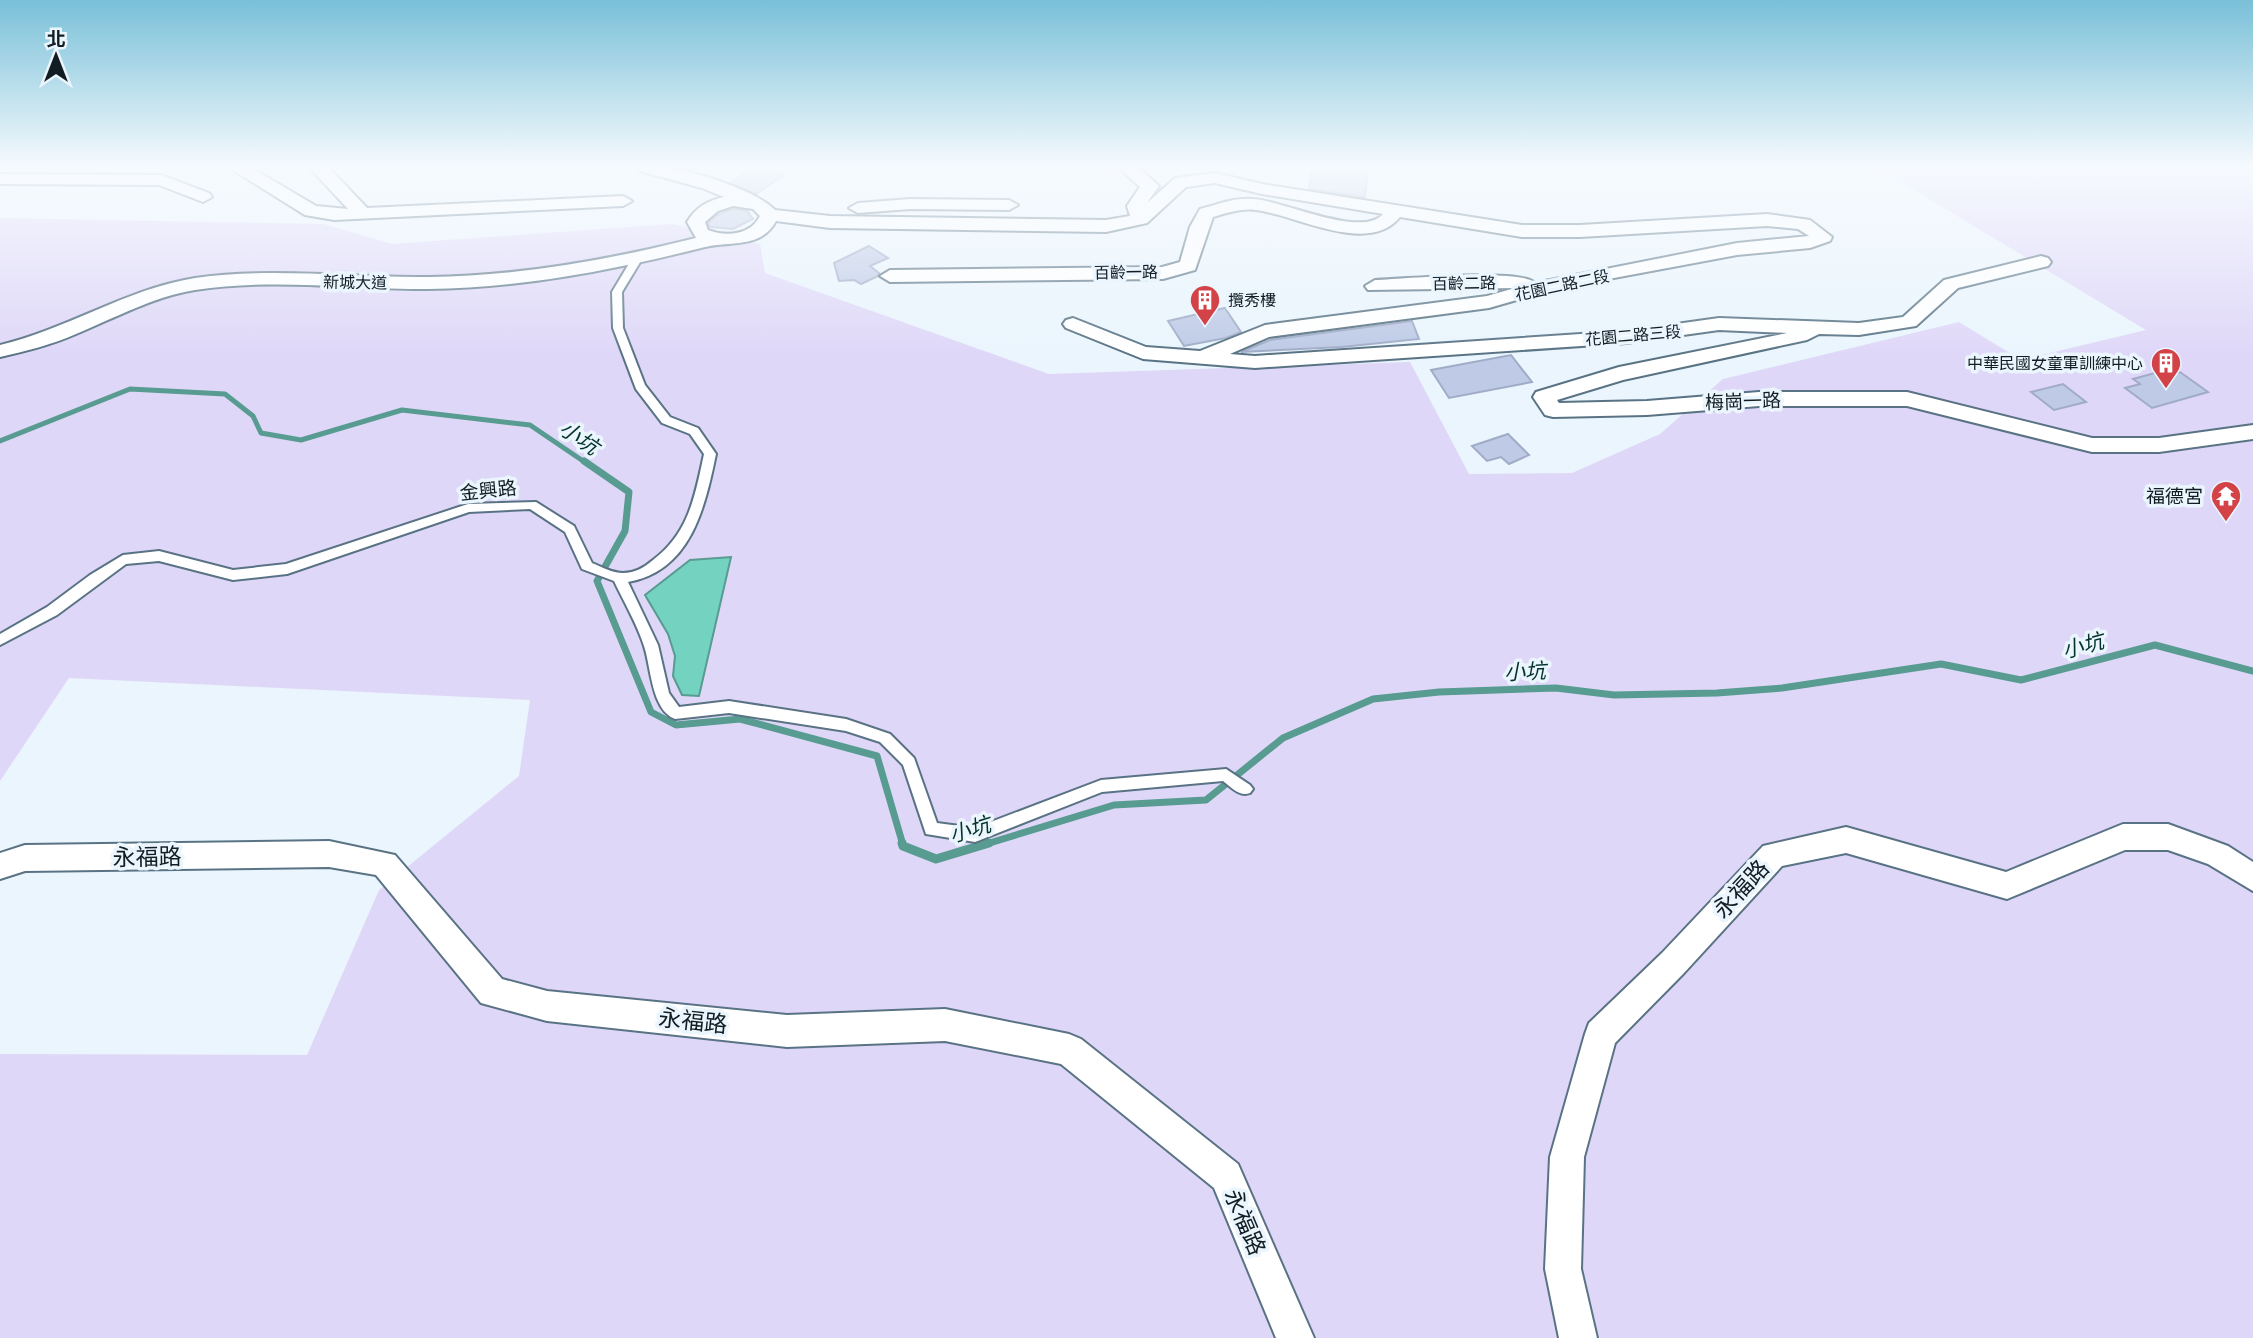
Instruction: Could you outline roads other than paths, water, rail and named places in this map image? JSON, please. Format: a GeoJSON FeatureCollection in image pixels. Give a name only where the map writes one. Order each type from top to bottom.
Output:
{"type":"FeatureCollection","features":[{"type":"Feature","properties":{"kind":"street"},"geometry":{"type":"LineString","coordinates":[[636,259],[693,229]]}},
{"type":"Feature","properties":{"kind":"street"},"geometry":{"type":"LineString","coordinates":[[699,229],[700,233],[718,238]]}},
{"type":"Feature","properties":{"kind":"street","name":"新城大道"},"geometry":{"type":"LineString","coordinates":[[0,351],[50,338],[152,294],[196,284],[264,281],[430,283],[505,280],[636,259],[718,238],[740,238],[754,229]]}},
{"type":"Feature","properties":{"kind":"street","name":"百齡一路"},"geometry":{"type":"LineString","coordinates":[[890,276],[1163,273],[1188,266],[1196,250],[1197,229]]}},
{"type":"Feature","properties":{"kind":"street","name":"花園二路二段"},"geometry":{"type":"LineString","coordinates":[[1512,229],[1607,229]]}},
{"type":"Feature","properties":{"kind":"street","name":"花園二路二段"},"geometry":{"type":"LineString","coordinates":[[1207,356],[1265,331],[1489,302],[1552,284],[1737,249],[1810,242],[1823,237],[1811,229]]}},
{"type":"Feature","properties":{"kind":"street","name":"花園二路三段"},"geometry":{"type":"LineString","coordinates":[[1207,356],[1255,362],[1626,337],[1718,324],[1859,329],[1909,323],[1951,284],[2040,262]]}},
{"type":"Feature","properties":{"kind":"street","name":"百齡二路"},"geometry":{"type":"LineString","coordinates":[[1375,286],[1479,281],[1552,284]]}},
{"type":"Feature","properties":{"kind":"street"},"geometry":{"type":"LineString","coordinates":[[1073,324],[1143,353],[1207,356]]}},
{"type":"Feature","properties":{"kind":"street","name":"梅崗一路"},"geometry":{"type":"LineString","coordinates":[[1816,327],[1800,336],[1619,374],[1544,397],[1553,410],[1647,408],[1759,399],[1907,400],[2092,445],[2159,445],[2253,432]]}},
{"type":"Feature","properties":{"kind":"street","name":"永福路"},"geometry":{"type":"LineString","coordinates":[[1578,1338],[1563,1269],[1567,1157],[1601,1034],[1673,963],[1773,855],[1846,840],[2007,886],[2123,837],[2168,837],[2218,855],[2253,877]]}},
{"type":"Feature","properties":{"kind":"street","name":"永福路"},"geometry":{"type":"LineString","coordinates":[[0,866],[25,858],[330,854],[384,864],[492,992],[547,1006],[787,1031],[945,1025],[1069,1050],[1226,1176],[1295,1338]]}},
{"type":"Feature","properties":{"kind":"lane"},"geometry":{"type":"LineString","coordinates":[[636,259],[617,292],[618,328],[622,340],[640,386],[666,420],[694,431],[710,454],[698,509],[689,533],[667,558],[643,574],[619,577],[651,645],[662,695],[675,713],[729,707],[846,725],[885,738],[909,762],[931,829],[975,835],[1101,786],[1226,775],[1245,789]]}},
{"type":"Feature","properties":{"kind":"lane","name":"金興路"},"geometry":{"type":"LineString","coordinates":[[0,640],[52,611],[94,578],[123,560],[159,556],[233,575],[287,569],[468,508],[532,505],[570,529],[587,566],[619,577]]}},
{"type":"Feature","properties":{"kind":"waterway","name":"小坑"},"geometry":{"type":"LineString","coordinates":[[0,441],[130,389],[225,394],[253,416],[261,433],[301,440],[402,410],[530,425],[586,463]]}},
{"type":"Feature","properties":{"kind":"waterway","name":"小坑"},"geometry":{"type":"LineString","coordinates":[[584,461],[629,492],[625,531],[597,581],[651,712],[676,725],[740,719],[877,756],[903,845]]}},
{"type":"Feature","properties":{"kind":"waterway","name":"小坑"},"geometry":{"type":"LineString","coordinates":[[983,845],[1114,805],[1206,800],[1283,738],[1373,699],[1439,692],[1556,688],[1614,695],[1717,693],[1782,688],[1941,664],[2021,680],[2155,645],[2253,671]]}},
{"type":"Feature","properties":{"kind":"waterway","name":"小坑"},"geometry":{"type":"LineString","coordinates":[[902,843],[903,846],[936,859],[989,843]]}},
{"type":"Feature","properties":{"kind":"place","name":"攬秀樓"},"geometry":{"type":"Point","coordinates":[1205,327]}},
{"type":"Feature","properties":{"kind":"place","name":"中華民國女童軍訓練中心"},"geometry":{"type":"Point","coordinates":[2166,390]}},
{"type":"Feature","properties":{"kind":"place","name":"福德宮"},"geometry":{"type":"Point","coordinates":[2226,523]}}]}
